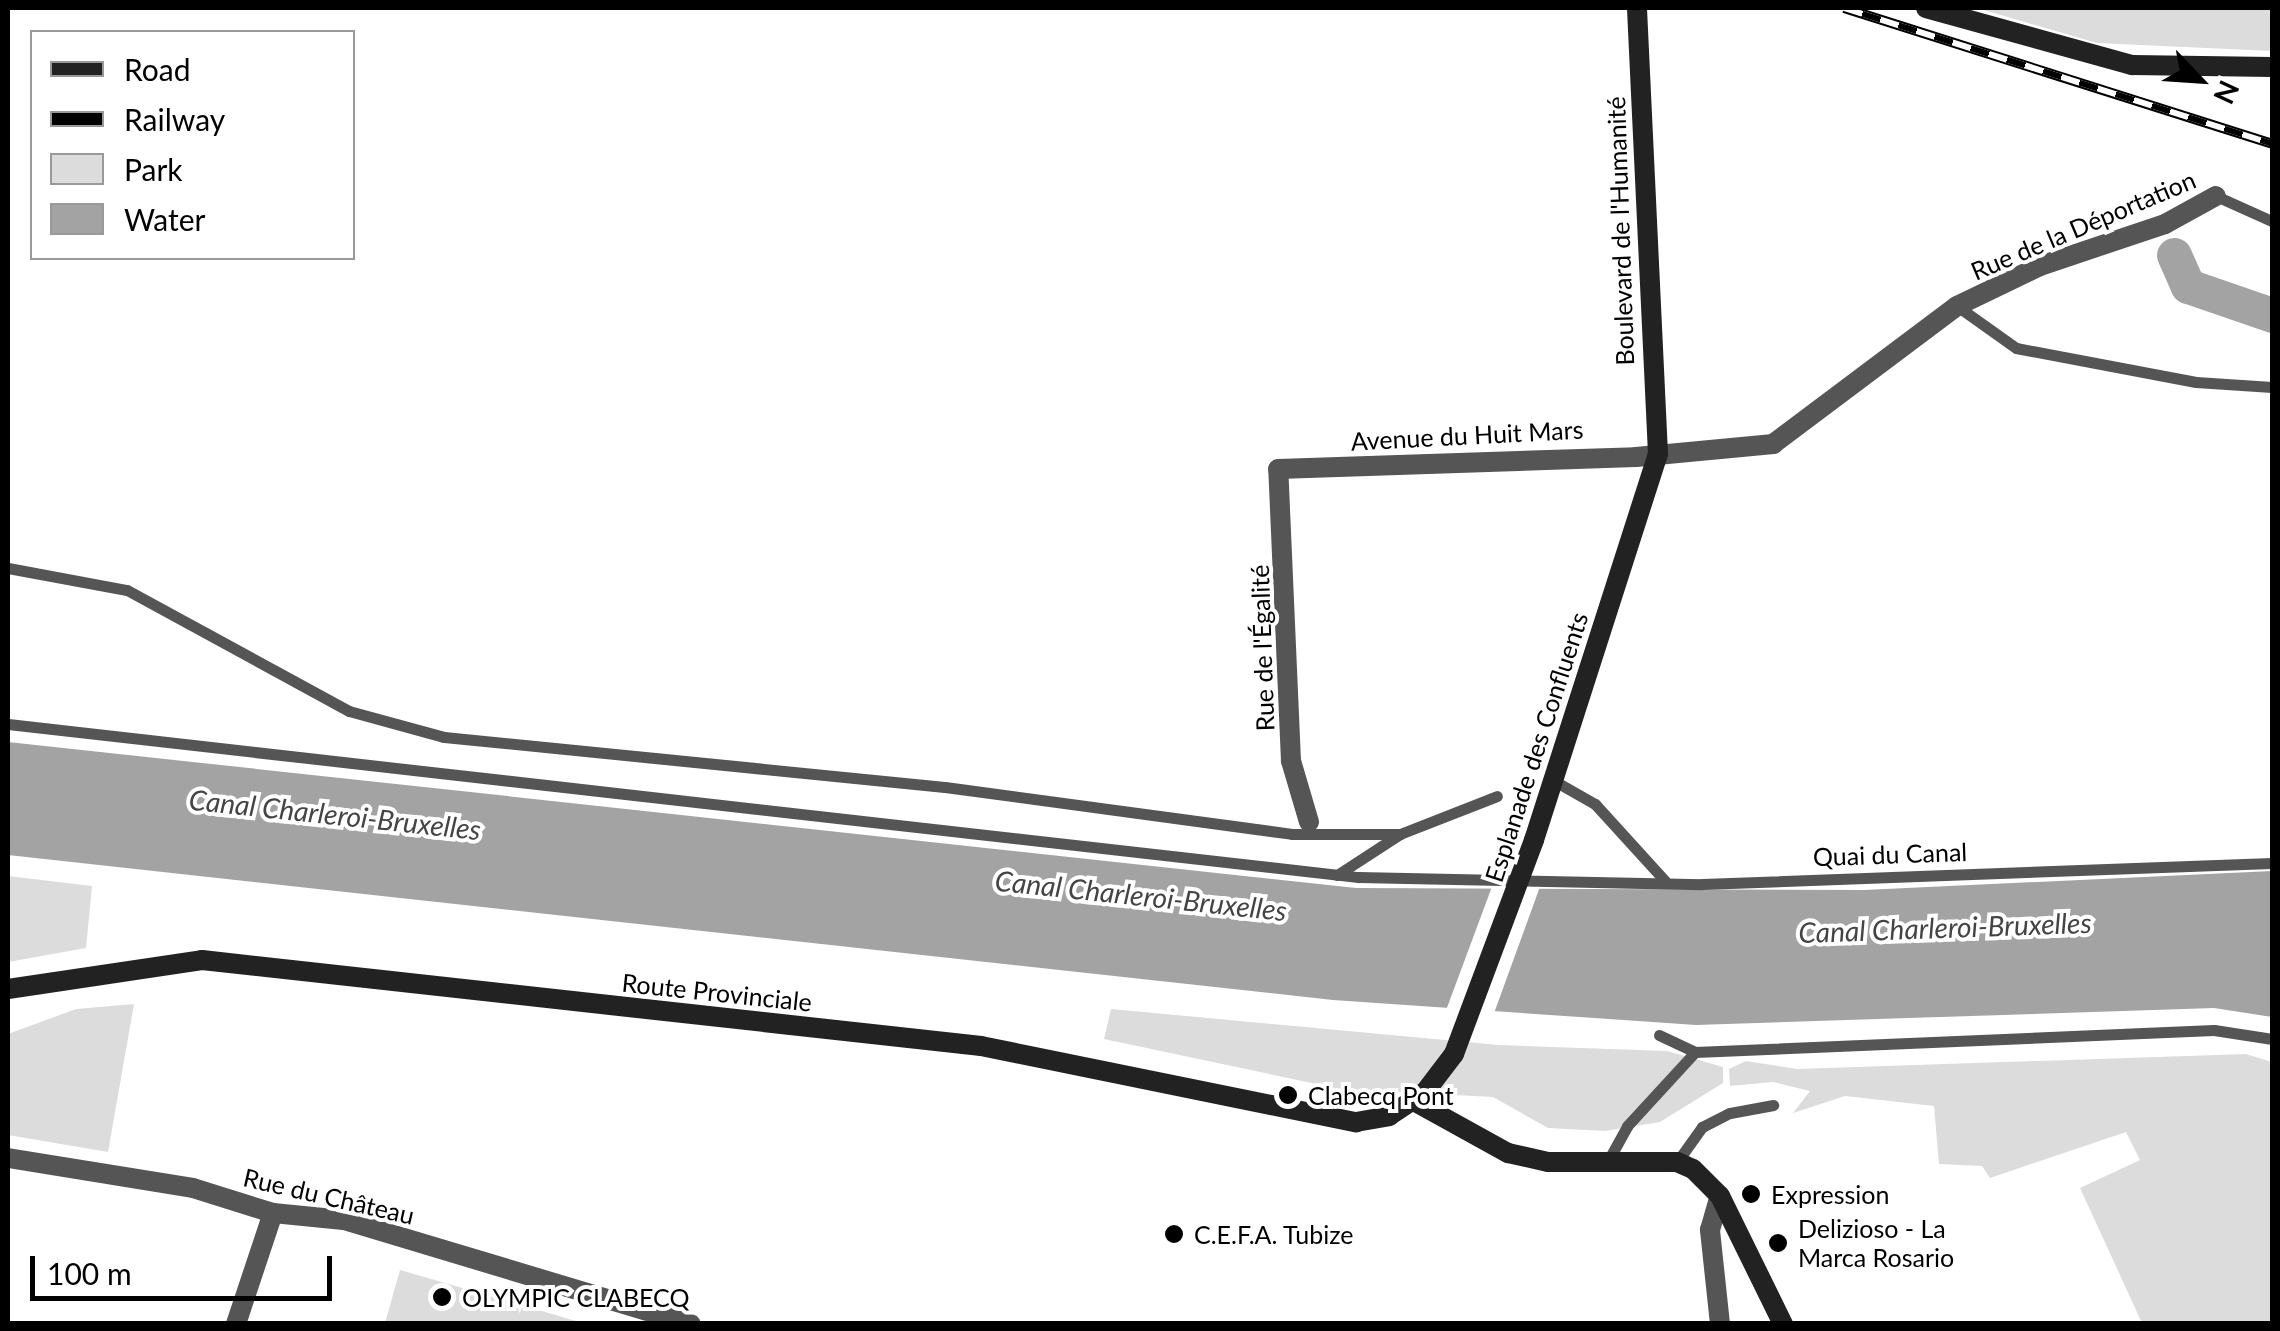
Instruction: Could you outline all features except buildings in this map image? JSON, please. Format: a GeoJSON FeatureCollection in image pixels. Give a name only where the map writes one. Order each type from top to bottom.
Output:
{"type":"FeatureCollection","features":[{"type":"Feature","properties":{"kind":"main road","name":"Boulevard de l'Humanité"},"geometry":{"type":"LineString","coordinates":[[1637,8],[1658,454]]}},
{"type":"Feature","properties":{"kind":"main road"},"geometry":{"type":"LineString","coordinates":[[1926,8],[2132,65],[2264,67],[2272,83]]}},
{"type":"Feature","properties":{"kind":"main road","name":"Esplanade des Confluents"},"geometry":{"type":"LineString","coordinates":[[1454,1054],[1534,840],[1658,454]]}},
{"type":"Feature","properties":{"kind":"main road","name":"Route Provinciale"},"geometry":{"type":"LineString","coordinates":[[8,989],[202,960],[980,1046],[1356,1122],[1389,1116],[1412,1100],[1454,1054]]}},
{"type":"Feature","properties":{"kind":"main road"},"geometry":{"type":"LineString","coordinates":[[1412,1100],[1508,1153],[1548,1162],[1677,1162],[1720,1196],[1783,1324]]}},
{"type":"Feature","properties":{"kind":"street","name":"Rue de la Déportation"},"geometry":{"type":"LineString","coordinates":[[1658,454],[1773,444],[1956,306],[2040,266],[2165,224],[2216,196]]}},
{"type":"Feature","properties":{"kind":"street","name":"Avenue du Huit Mars"},"geometry":{"type":"LineString","coordinates":[[1278,469],[1658,454]]}},
{"type":"Feature","properties":{"kind":"street","name":"Rue de l'Égalité"},"geometry":{"type":"LineString","coordinates":[[1278,469],[1291,762],[1309,822]]}},
{"type":"Feature","properties":{"kind":"street","name":"Rue du Château"},"geometry":{"type":"LineString","coordinates":[[8,1158],[193,1188],[273,1213],[344,1220],[691,1324]]}},
{"type":"Feature","properties":{"kind":"street"},"geometry":{"type":"LineString","coordinates":[[1720,1196],[1710,1230],[1720,1324]]}},
{"type":"Feature","properties":{"kind":"street"},"geometry":{"type":"LineString","coordinates":[[236,1324],[273,1213]]}},
{"type":"Feature","properties":{"kind":"lane"},"geometry":{"type":"LineString","coordinates":[[2216,196],[2272,221]]}},
{"type":"Feature","properties":{"kind":"lane"},"geometry":{"type":"LineString","coordinates":[[1956,306],[2016,348],[2196,382],[2272,387]]}},
{"type":"Feature","properties":{"kind":"lane"},"geometry":{"type":"LineString","coordinates":[[8,568],[127,590],[349,710],[444,736],[944,788],[1292,834],[1400,834]]}},
{"type":"Feature","properties":{"kind":"lane","name":"Quai du Canal"},"geometry":{"type":"LineString","coordinates":[[8,724],[1336,875],[1665,881],[2272,863]]}},
{"type":"Feature","properties":{"kind":"lane"},"geometry":{"type":"LineString","coordinates":[[1551,779],[1595,804],[1665,881]]}},
{"type":"Feature","properties":{"kind":"lane"},"geometry":{"type":"LineString","coordinates":[[1336,875],[1400,834],[1497,796]]}},
{"type":"Feature","properties":{"kind":"lane"},"geometry":{"type":"LineString","coordinates":[[1659,1034],[1695,1052],[2214,1030],[2272,1039]]}},
{"type":"Feature","properties":{"kind":"lane"},"geometry":{"type":"LineString","coordinates":[[1608,1160],[1627,1126],[1695,1052]]}},
{"type":"Feature","properties":{"kind":"lane"},"geometry":{"type":"LineString","coordinates":[[1677,1162],[1702,1127],[1730,1113],[1772,1105]]}},
{"type":"Feature","properties":{"kind":"green space"},"geometry":{"type":"Polygon","coordinates":[[[1977,8],[2272,8],[2272,51],[2097,43],[1977,8]]]}},
{"type":"Feature","properties":{"kind":"green space"},"geometry":{"type":"Polygon","coordinates":[[[8,876],[92,886],[86,948],[8,962],[8,876]]]}},
{"type":"Feature","properties":{"kind":"green space"},"geometry":{"type":"Polygon","coordinates":[[[134,1004],[108,1152],[8,1135],[8,1034],[76,1009],[134,1004]]]}},
{"type":"Feature","properties":{"kind":"green space"},"geometry":{"type":"Polygon","coordinates":[[[1111,1009],[1499,1045],[1667,1051],[1723,1067],[1723,1083],[1660,1122],[1605,1131],[1548,1128],[1493,1097],[1340,1089],[1104,1039],[1111,1009]]]}},
{"type":"Feature","properties":{"kind":"green space"},"geometry":{"type":"Polygon","coordinates":[[[2246,1054],[2272,1062],[2272,1323],[2142,1323],[2080,1188],[2140,1160],[2126,1132],[1990,1178],[1982,1166],[1939,1164],[1934,1106],[1845,1096],[1793,1113],[1810,1091],[1773,1082],[1730,1086],[1729,1069],[1746,1061],[1797,1069],[2246,1054]]]}},
{"type":"Feature","properties":{"kind":"green space","name":"OLYMPIC CLABECQ"},"geometry":{"type":"Polygon","coordinates":[[[400,1270],[583,1323],[385,1323],[400,1270]]]}},
{"type":"Feature","properties":{"kind":"water","name":"Canal Charleroi-Bruxelles"},"geometry":{"type":"Polygon","coordinates":[[[8,742],[1356,888],[1864,890],[2272,871],[2272,1017],[2214,1008],[1696,1025],[1333,1000],[8,855],[8,742]]]}},
{"type":"Feature","properties":{"kind":"pier"},"geometry":{"type":"Polygon","coordinates":[[[1493,884],[1541,884],[1493,1016],[1445,1013],[1493,884]]]}},
{"type":"Feature","properties":{"kind":"waterway"},"geometry":{"type":"LineString","coordinates":[[2174,255],[2188,286],[2272,315]]}},
{"type":"Feature","properties":{"kind":"railway"},"geometry":{"type":"LineString","coordinates":[[1844,8],[2272,144]]}},
{"type":"Feature","properties":{"kind":"place","name":"Clabecq Pont"},"geometry":{"type":"Point","coordinates":[1288,1095]}},
{"type":"Feature","properties":{"kind":"place","name":"Expression"},"geometry":{"type":"Point","coordinates":[1751,1194]}},
{"type":"Feature","properties":{"kind":"place","name":"C.E.F.A. Tubize"},"geometry":{"type":"Point","coordinates":[1174,1234]}},
{"type":"Feature","properties":{"kind":"place","name":"Delizioso - La Marca Rosario"},"geometry":{"type":"Point","coordinates":[1778,1243]}},
{"type":"Feature","properties":{"kind":"place","name":"OLYMPIC CLABECQ"},"geometry":{"type":"Point","coordinates":[442,1297]}}]}
